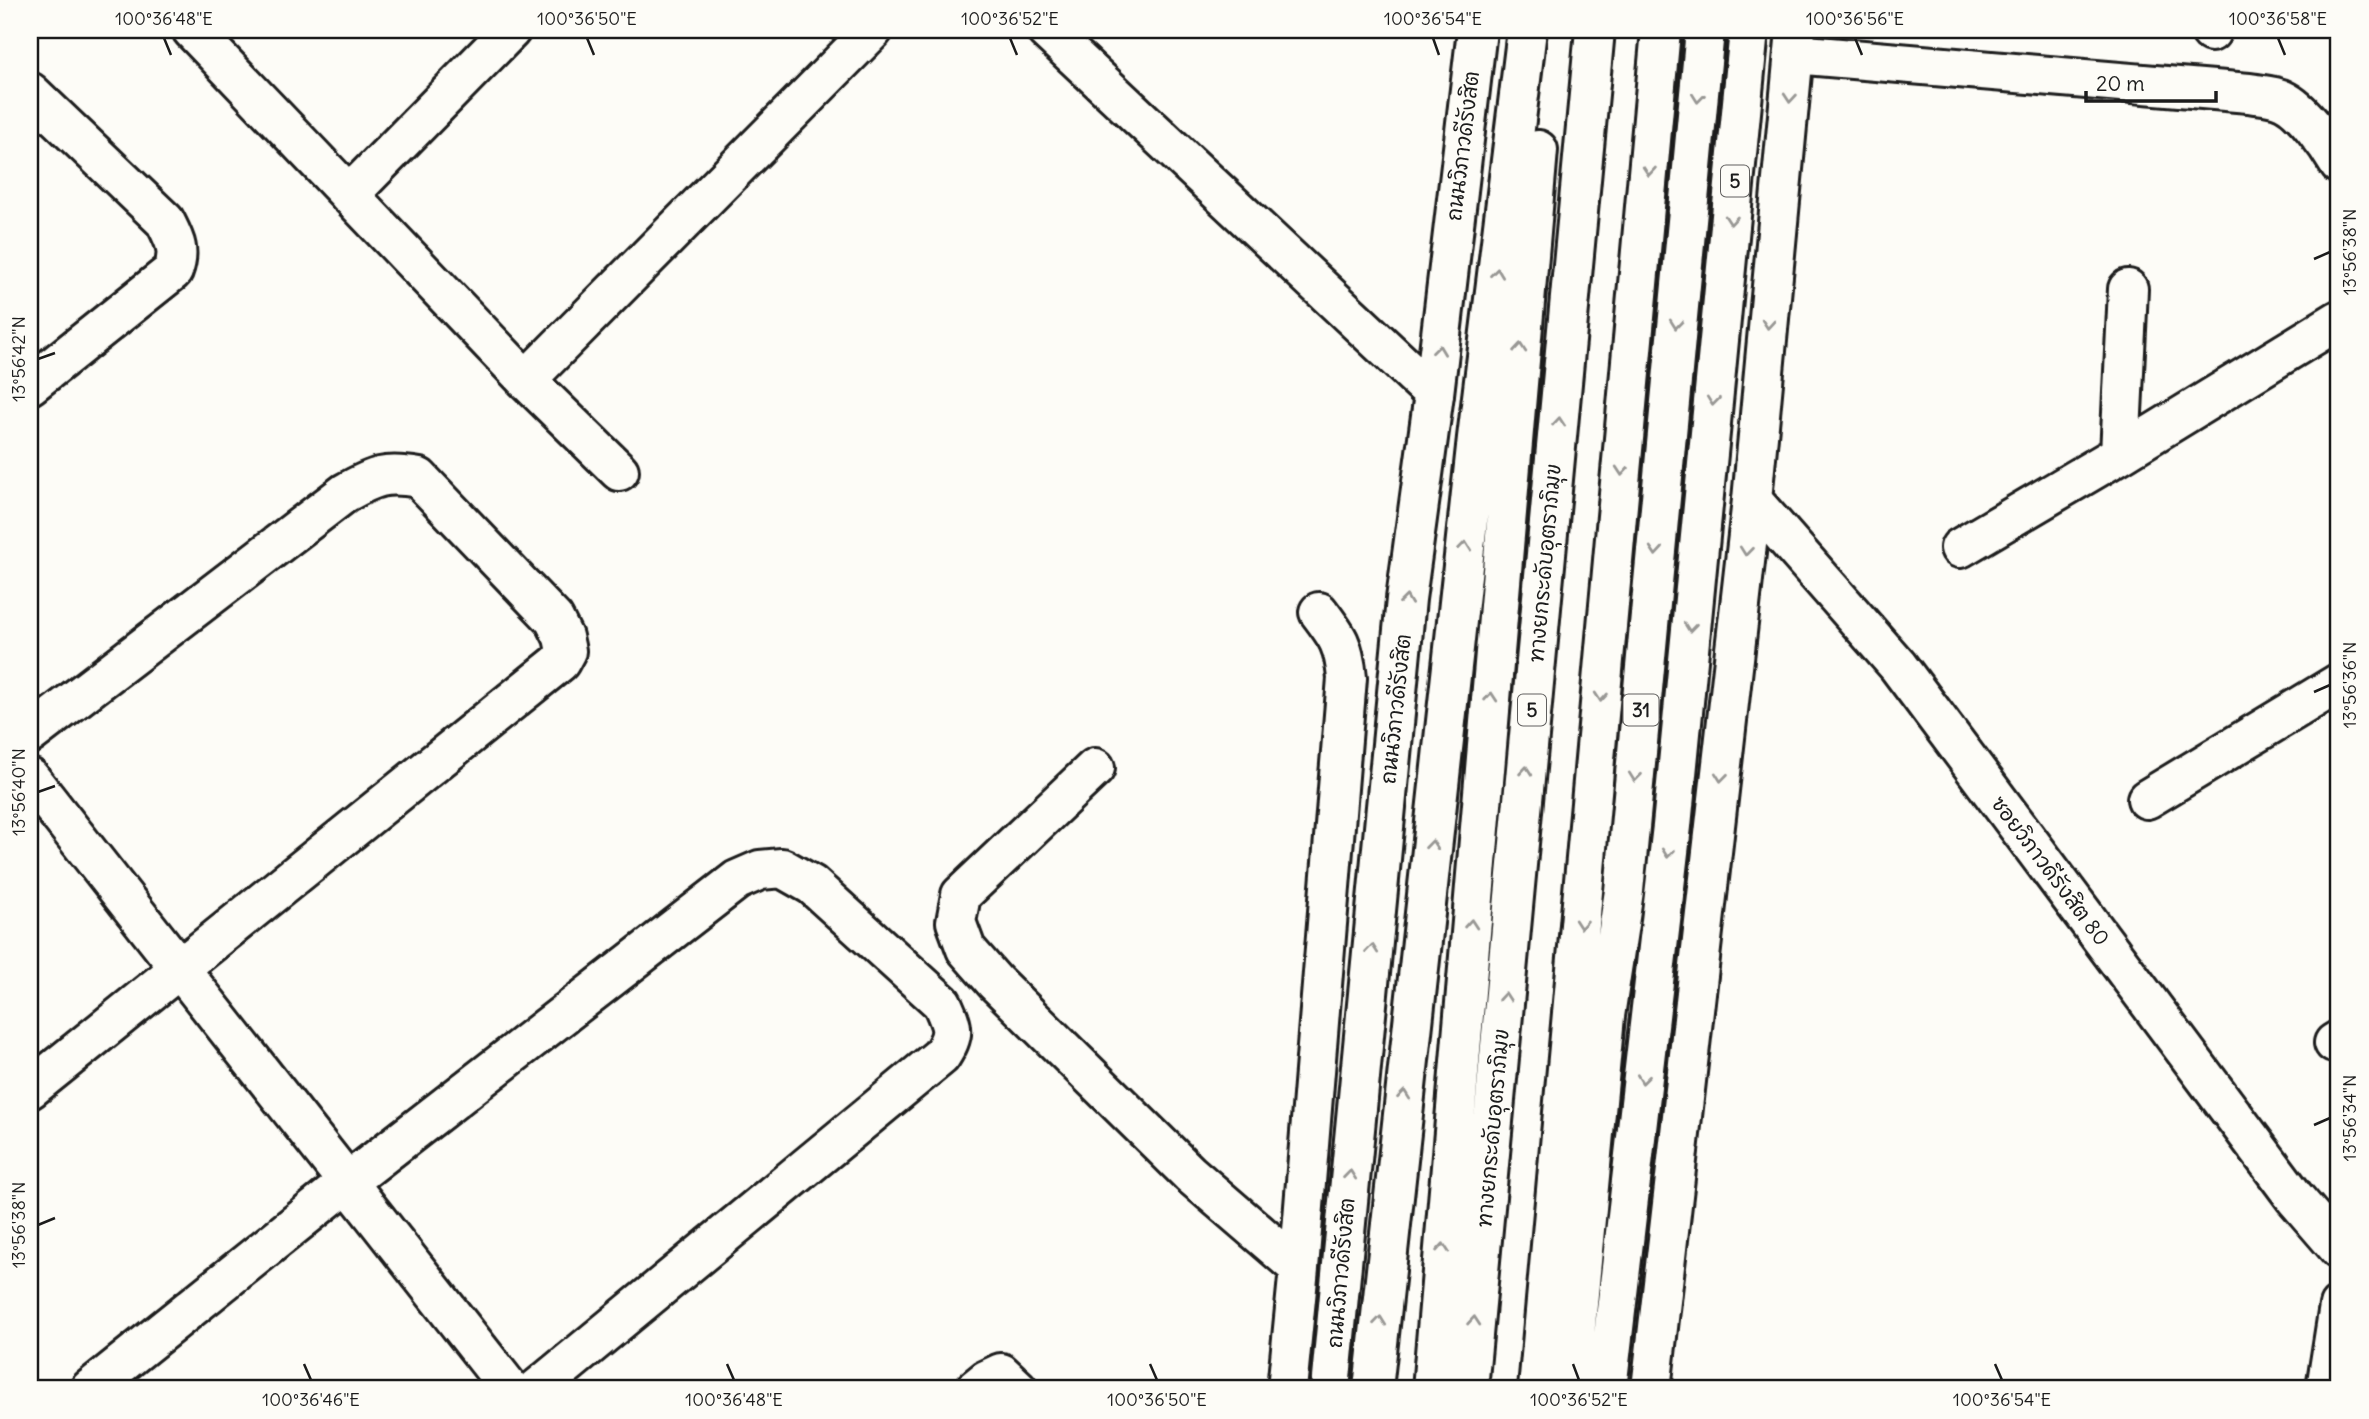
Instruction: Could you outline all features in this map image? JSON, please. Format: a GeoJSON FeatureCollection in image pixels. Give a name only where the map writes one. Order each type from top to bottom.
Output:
{"type":"FeatureCollection","features":[{"type":"Feature","properties":{"kind":"main road"},"geometry":{"type":"LineString","coordinates":[[192,30],[526,380],[619,471]]}},
{"type":"Feature","properties":{"kind":"main road"},"geometry":{"type":"LineString","coordinates":[[349,195],[511,30]]}},
{"type":"Feature","properties":{"kind":"main road"},"geometry":{"type":"LineString","coordinates":[[526,380],[873,30]]}},
{"type":"Feature","properties":{"kind":"main road"},"geometry":{"type":"LineString","coordinates":[[1046,30],[1434,394]]}},
{"type":"Feature","properties":{"kind":"main road","name":"ถนนวิภาวดีรังสิต"},"geometry":{"type":"LineString","coordinates":[[1330,1389],[1406,599],[1434,394],[1477,30]]}},
{"type":"Feature","properties":{"kind":"main road"},"geometry":{"type":"LineString","coordinates":[[1373,1389],[1477,438],[1527,30]]}},
{"type":"Feature","properties":{"kind":"main road"},"geometry":{"type":"LineString","coordinates":[[1432,1389],[1548,30]]}},
{"type":"Feature","properties":{"kind":"main road","name":"ทางยกระดับอุตราภิมุข"},"geometry":{"type":"LineString","coordinates":[[1468,1389],[1595,30]]}},
{"type":"Feature","properties":{"kind":"main road"},"geometry":{"type":"LineString","coordinates":[[1538,1389],[1661,30]]}},
{"type":"Feature","properties":{"kind":"main road","name":"31"},"geometry":{"type":"LineString","coordinates":[[1570,1389],[1605,1016],[1624,891],[1705,30]]}},
{"type":"Feature","properties":{"kind":"main road","name":"5"},"geometry":{"type":"LineString","coordinates":[[1607,1389],[1672,826],[1749,30]]}},
{"type":"Feature","properties":{"kind":"main road"},"geometry":{"type":"LineString","coordinates":[[1651,1389],[1752,500],[1795,42],[2261,95],[2284,100],[2308,120],[2339,164]]}},
{"type":"Feature","properties":{"kind":"main road"},"geometry":{"type":"LineString","coordinates":[[30,92],[165,221],[176,243],[178,260],[173,271],[30,385]]}},
{"type":"Feature","properties":{"kind":"main road"},"geometry":{"type":"LineString","coordinates":[[2120,454],[2128,289]]}},
{"type":"Feature","properties":{"kind":"main road"},"geometry":{"type":"LineString","coordinates":[[1960,548],[2339,320]]}},
{"type":"Feature","properties":{"kind":"main road"},"geometry":{"type":"LineString","coordinates":[[30,734],[345,493],[369,480],[393,473],[419,478],[554,619],[563,637],[566,651],[560,662],[30,1089]]}},
{"type":"Feature","properties":{"kind":"main road","name":"ซอยวิภาวดีรังสิต 80"},"geometry":{"type":"LineString","coordinates":[[1752,500],[1898,666],[2295,1198],[2339,1249]]}},
{"type":"Feature","properties":{"kind":"main road"},"geometry":{"type":"LineString","coordinates":[[1287,1389],[1347,678],[1346,660],[1340,640],[1319,612]]}},
{"type":"Feature","properties":{"kind":"main road"},"geometry":{"type":"LineString","coordinates":[[2147,799],[2339,683]]}},
{"type":"Feature","properties":{"kind":"main road"},"geometry":{"type":"LineString","coordinates":[[1095,768],[961,895],[956,922],[966,949],[995,982],[1190,1174],[1299,1268]]}},
{"type":"Feature","properties":{"kind":"main road"},"geometry":{"type":"LineString","coordinates":[[30,778],[510,1389]]}},
{"type":"Feature","properties":{"kind":"main road"},"geometry":{"type":"LineString","coordinates":[[90,1389],[348,1182],[737,880],[760,870],[782,868],[812,885],[942,1003],[952,1025],[952,1038],[941,1056],[537,1389]]}},
{"type":"Feature","properties":{"kind":"main road"},"geometry":{"type":"LineString","coordinates":[[2326,1389],[2339,1306]]}},
{"type":"Feature","properties":{"kind":"main road"},"geometry":{"type":"LineString","coordinates":[[975,1389],[1001,1373],[1018,1389]]}}]}
